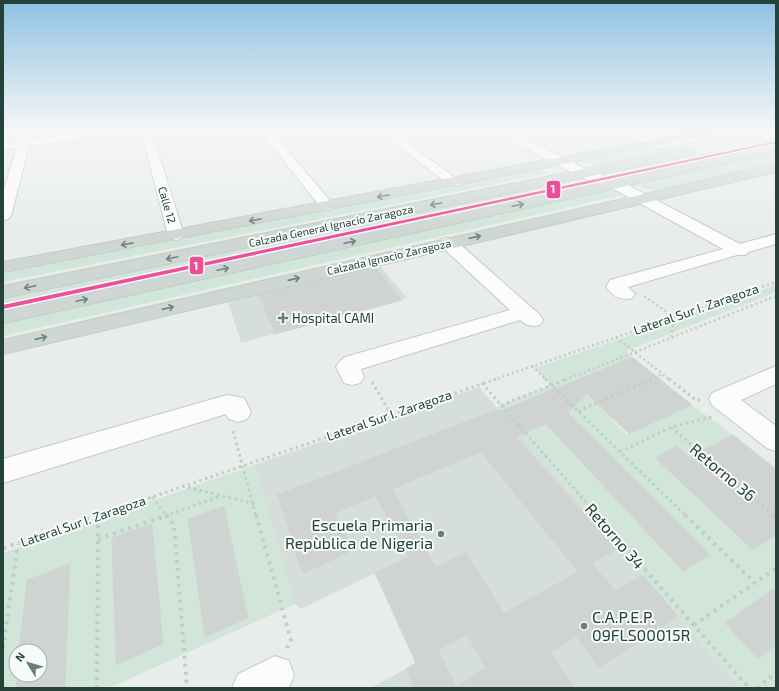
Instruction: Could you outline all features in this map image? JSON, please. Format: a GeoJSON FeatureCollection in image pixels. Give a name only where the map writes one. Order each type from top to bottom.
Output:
{"type":"FeatureCollection","features":[{"type":"Feature","properties":{"kind":"main road","name":"Calzada General Ignacio Zaragoza"},"geometry":{"type":"LineString","coordinates":[[3,267],[562,162]]}},
{"type":"Feature","properties":{"kind":"main road","name":"Calzada General Ignacio Zaragoza"},"geometry":{"type":"LineString","coordinates":[[3,292],[641,162]]}},
{"type":"Feature","properties":{"kind":"main road","name":"Calzada General Ignacio Zaragoza"},"geometry":{"type":"LineString","coordinates":[[3,317],[715,162]]}},
{"type":"Feature","properties":{"kind":"main road","name":"Calzada Ignacio Zaragoza"},"geometry":{"type":"LineString","coordinates":[[3,347],[776,168]]}},
{"type":"Feature","properties":{"kind":"street"},"geometry":{"type":"LineString","coordinates":[[3,216],[18,162]]}},
{"type":"Feature","properties":{"kind":"street","name":"Calle 12"},"geometry":{"type":"LineString","coordinates":[[155,162],[176,234]]}},
{"type":"Feature","properties":{"kind":"street"},"geometry":{"type":"LineString","coordinates":[[291,162],[327,206]]}},
{"type":"Feature","properties":{"kind":"street"},"geometry":{"type":"LineString","coordinates":[[427,162],[454,182]]}},
{"type":"Feature","properties":{"kind":"street"},"geometry":{"type":"LineString","coordinates":[[563,162],[585,174],[615,184],[740,251]]}},
{"type":"Feature","properties":{"kind":"street"},"geometry":{"type":"LineString","coordinates":[[625,294],[617,288],[617,284],[776,240]]}},
{"type":"Feature","properties":{"kind":"street"},"geometry":{"type":"LineString","coordinates":[[352,377],[348,367],[353,363],[529,317],[448,243]]}},
{"type":"Feature","properties":{"kind":"street"},"geometry":{"type":"LineString","coordinates":[[776,374],[729,405],[776,440]]}},
{"type":"Feature","properties":{"kind":"street"},"geometry":{"type":"LineString","coordinates":[[3,471],[222,405],[232,403],[238,412]]}},
{"type":"Feature","properties":{"kind":"path","name":"Lateral Sur I. Zaragoza"},"geometry":{"type":"LineString","coordinates":[[3,548],[776,282]]}},
{"type":"Feature","properties":{"kind":"path"},"geometry":{"type":"LineString","coordinates":[[625,294],[631,288],[674,317],[671,338]]}},
{"type":"Feature","properties":{"kind":"path","name":"Lateral Sur I. Zaragoza"},"geometry":{"type":"LineString","coordinates":[[501,405],[776,296]]}},
{"type":"Feature","properties":{"kind":"path"},"geometry":{"type":"LineString","coordinates":[[616,337],[696,400],[729,405]]}},
{"type":"Feature","properties":{"kind":"path"},"geometry":{"type":"LineString","coordinates":[[532,366],[755,583]]}},
{"type":"Feature","properties":{"kind":"path"},"geometry":{"type":"LineString","coordinates":[[352,377],[364,369],[392,414]]}},
{"type":"Feature","properties":{"kind":"path"},"geometry":{"type":"LineString","coordinates":[[578,411],[663,374]]}},
{"type":"Feature","properties":{"kind":"path","name":"Retorno 34"},"geometry":{"type":"LineString","coordinates":[[482,383],[749,688]]}},
{"type":"Feature","properties":{"kind":"path"},"geometry":{"type":"LineString","coordinates":[[620,452],[671,427],[729,405]]}},
{"type":"Feature","properties":{"kind":"path"},"geometry":{"type":"LineString","coordinates":[[238,412],[229,415],[291,640],[263,681]]}},
{"type":"Feature","properties":{"kind":"path","name":"Retorno 36"},"geometry":{"type":"LineString","coordinates":[[671,427],[776,517]]}},
{"type":"Feature","properties":{"kind":"path"},"geometry":{"type":"LineString","coordinates":[[182,486],[254,504]]}},
{"type":"Feature","properties":{"kind":"path"},"geometry":{"type":"LineString","coordinates":[[98,539],[221,496]]}},
{"type":"Feature","properties":{"kind":"path"},"geometry":{"type":"LineString","coordinates":[[152,497],[174,525],[187,688]]}},
{"type":"Feature","properties":{"kind":"path"},"geometry":{"type":"LineString","coordinates":[[97,688],[98,516]]}},
{"type":"Feature","properties":{"kind":"path"},"geometry":{"type":"LineString","coordinates":[[3,648],[18,543]]}},
{"type":"Feature","properties":{"kind":"path"},"geometry":{"type":"LineString","coordinates":[[694,625],[776,568]]}},
{"type":"Feature","properties":{"kind":"path"},"geometry":{"type":"LineString","coordinates":[[757,688],[776,673]]}},
{"type":"Feature","properties":{"kind":"shaded area","name":"Hospital CAMI"},"geometry":{"type":"Polygon","coordinates":[[[380,266],[407,298],[241,343],[228,302],[380,266]]]}},
{"type":"Feature","properties":{"kind":"shaded area","name":"Escuela Primaria Repùblica de Nigeria"},"geometry":{"type":"Polygon","coordinates":[[[479,387],[596,520],[740,688],[371,688],[416,663],[375,573],[301,609],[295,604],[254,465],[479,387]]]}},
{"type":"Feature","properties":{"kind":"green space"},"geometry":{"type":"Polygon","coordinates":[[[582,162],[617,162],[594,167],[582,162]]]}},
{"type":"Feature","properties":{"kind":"green space"},"geometry":{"type":"Polygon","coordinates":[[[664,162],[690,162],[626,176],[613,176],[614,173],[664,162]]]}},
{"type":"Feature","properties":{"kind":"green space"},"geometry":{"type":"Polygon","coordinates":[[[740,162],[776,162],[776,165],[667,191],[658,191],[641,187],[640,185],[740,162]]]}},
{"type":"Feature","properties":{"kind":"green space"},"geometry":{"type":"Polygon","coordinates":[[[539,168],[547,172],[545,174],[3,282],[3,271],[539,168]]]}},
{"type":"Feature","properties":{"kind":"green space"},"geometry":{"type":"Polygon","coordinates":[[[560,181],[566,183],[566,185],[3,304],[3,295],[560,181]]]}},
{"type":"Feature","properties":{"kind":"green space"},"geometry":{"type":"Polygon","coordinates":[[[608,188],[626,194],[3,336],[3,318],[608,188]]]}},
{"type":"Feature","properties":{"kind":"green space"},"geometry":{"type":"Polygon","coordinates":[[[776,285],[776,292],[626,351],[632,357],[571,381],[587,397],[650,371],[672,389],[609,417],[627,435],[692,405],[733,435],[712,446],[776,499],[776,688],[740,688],[496,407],[551,385],[535,368],[776,285]]]}},
{"type":"Feature","properties":{"kind":"green space"},"geometry":{"type":"Polygon","coordinates":[[[254,465],[295,604],[109,688],[3,688],[3,553],[254,465]]]}},
{"type":"Feature","properties":{"kind":"building","name":"Hospital CAMI"},"geometry":{"type":"Polygon","coordinates":[[[376,268],[402,300],[275,334],[259,295],[376,268]]]}},
{"type":"Feature","properties":{"kind":"building"},"geometry":{"type":"Polygon","coordinates":[[[632,357],[692,405],[629,434],[587,394],[568,413],[710,555],[683,571],[546,424],[516,437],[592,522],[596,520],[620,548],[592,563],[615,591],[643,575],[678,616],[599,668],[576,636],[551,652],[574,688],[414,688],[406,669],[416,663],[375,573],[408,557],[376,496],[335,513],[353,550],[303,574],[290,539],[292,538],[277,495],[498,409],[500,411],[632,357]],[[481,452],[392,489],[436,567],[466,552],[504,613],[578,572],[481,452]],[[467,634],[438,650],[456,686],[485,668],[467,634]]]}},
{"type":"Feature","properties":{"kind":"building"},"geometry":{"type":"Polygon","coordinates":[[[733,435],[776,469],[776,535],[753,550],[655,458],[677,446],[689,457],[733,435]]]}},
{"type":"Feature","properties":{"kind":"building"},"geometry":{"type":"Polygon","coordinates":[[[224,506],[248,618],[205,637],[188,519],[224,506]]]}},
{"type":"Feature","properties":{"kind":"building"},"geometry":{"type":"Polygon","coordinates":[[[152,524],[163,644],[116,665],[112,538],[152,524]]]}},
{"type":"Feature","properties":{"kind":"building"},"geometry":{"type":"Polygon","coordinates":[[[70,564],[65,688],[16,688],[16,683],[48,683],[48,643],[20,643],[27,580],[70,564]]]}},
{"type":"Feature","properties":{"kind":"building"},"geometry":{"type":"Polygon","coordinates":[[[776,587],[776,645],[758,659],[725,623],[776,587]]]}},
{"type":"Feature","properties":{"kind":"transit line","name":"1"},"geometry":{"type":"LineString","coordinates":[[3,307],[681,162]]}},
{"type":"Feature","properties":{"kind":"place","name":"Hospital CAMI"},"geometry":{"type":"Point","coordinates":[283,318]}},
{"type":"Feature","properties":{"kind":"place","name":"Escuela Primaria Repùblica de Nigeria"},"geometry":{"type":"Point","coordinates":[441,534]}},
{"type":"Feature","properties":{"kind":"place","name":"C.A.P.E.P. 09FLS00015R"},"geometry":{"type":"Point","coordinates":[584,626]}}]}
